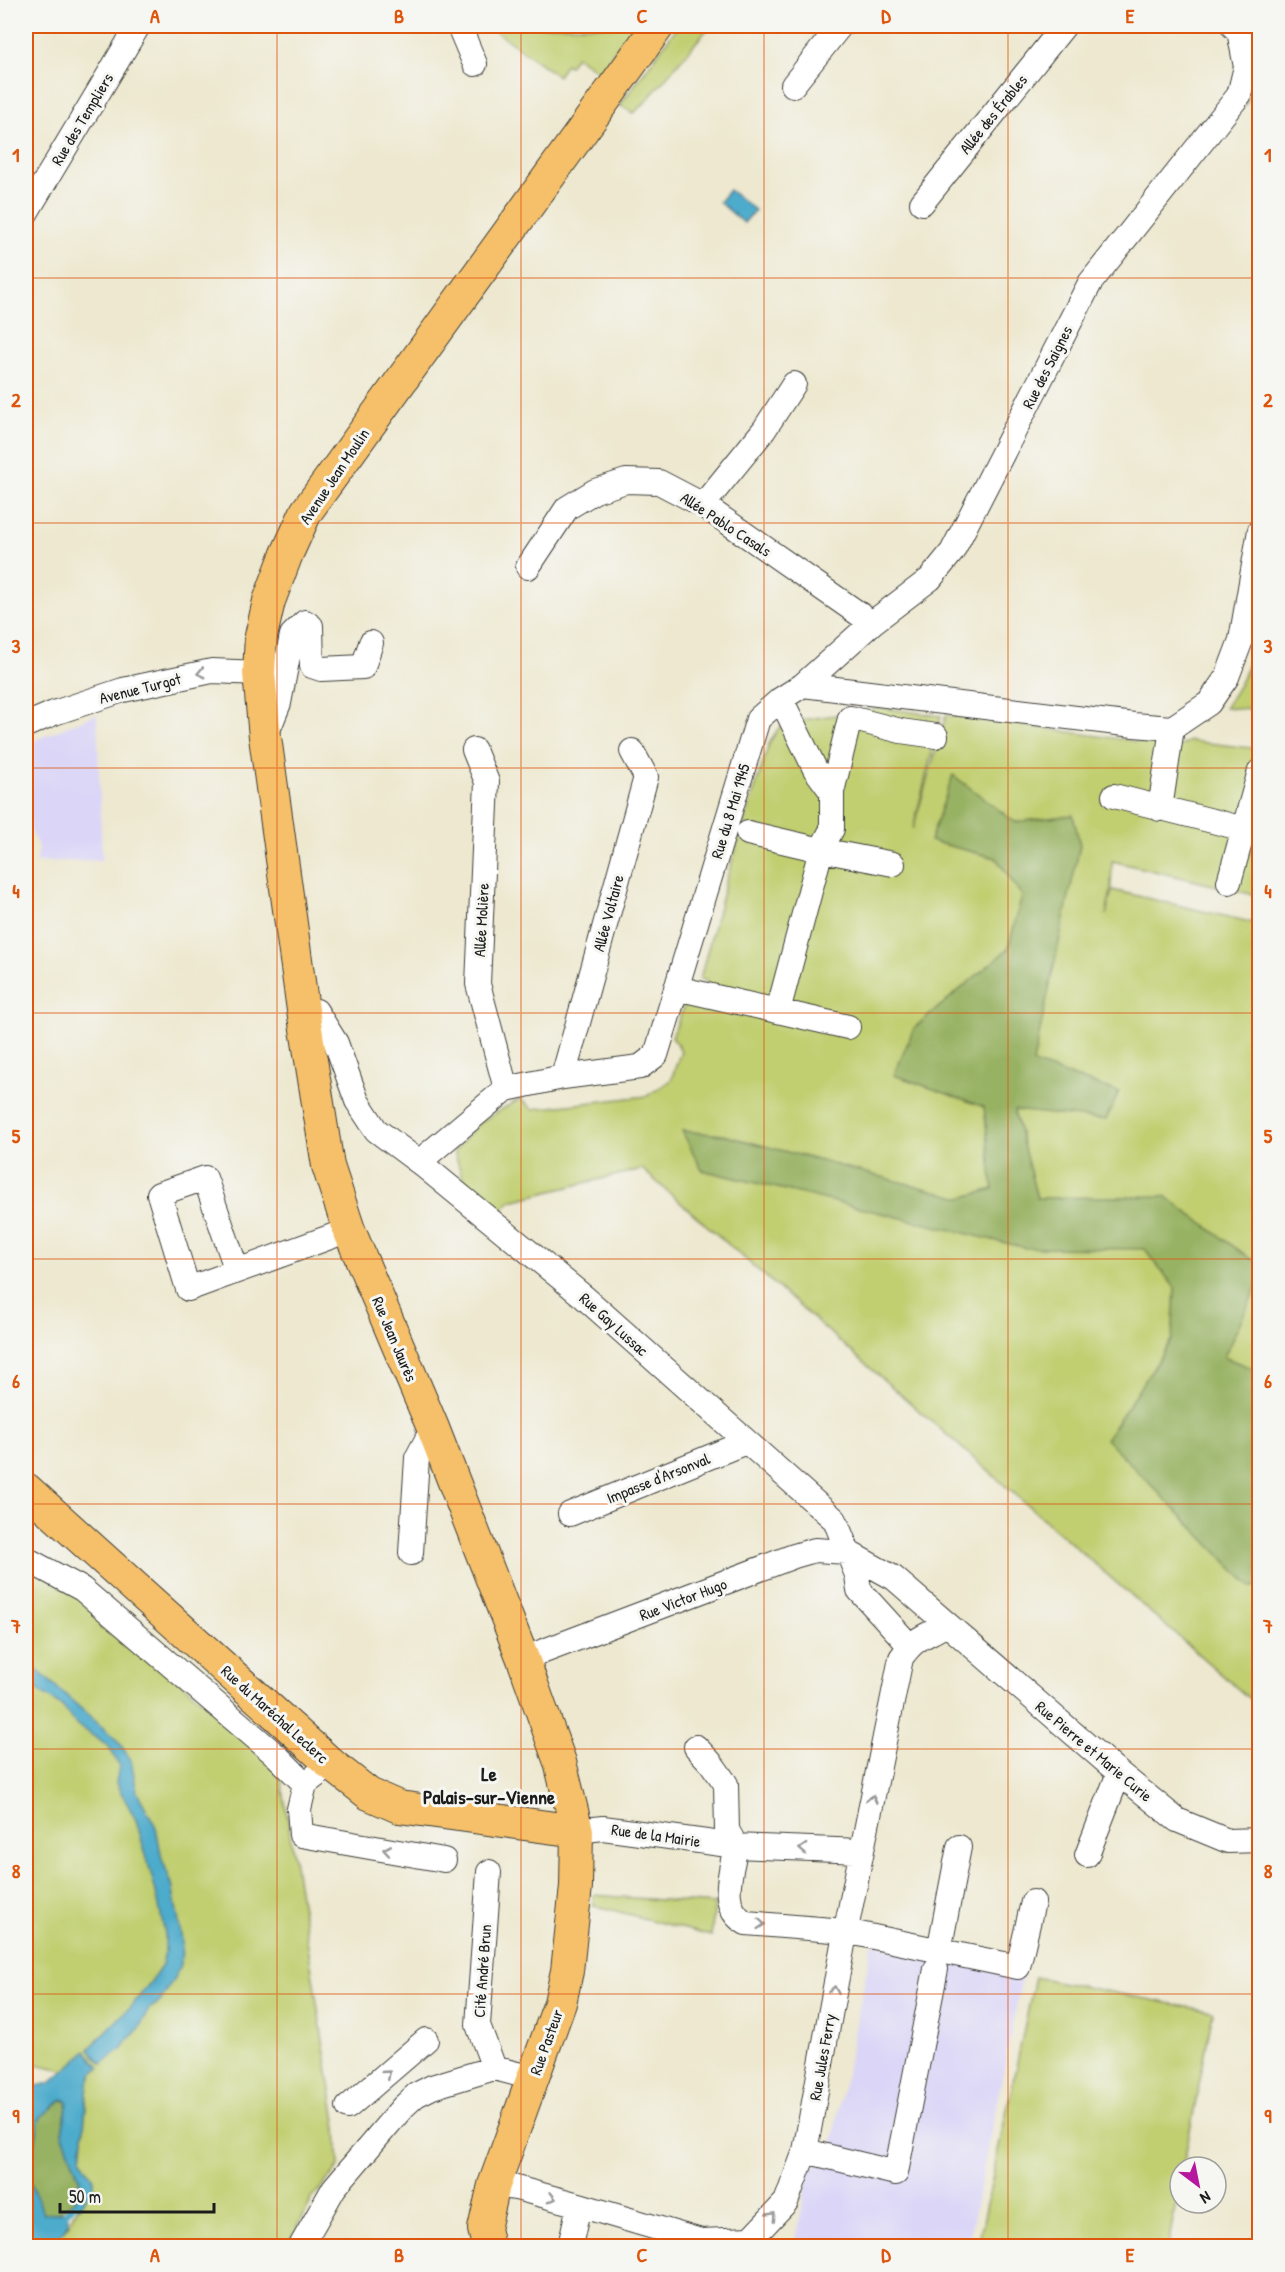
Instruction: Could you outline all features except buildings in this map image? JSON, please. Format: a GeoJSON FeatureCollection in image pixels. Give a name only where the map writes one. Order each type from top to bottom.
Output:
{"type":"FeatureCollection","features":[{"type":"Feature","properties":{"kind":"main road","name":"Avenue Jean Moulin"},"geometry":{"type":"LineString","coordinates":[[303,1010],[265,737],[259,673],[261,636],[269,601],[306,512],[658,26]]}},
{"type":"Feature","properties":{"kind":"main road","name":"Rue Jean Jaurès"},"geometry":{"type":"LineString","coordinates":[[303,1010],[328,1166],[349,1230],[433,1428],[523,1659]]}},
{"type":"Feature","properties":{"kind":"main road","name":"Rue du Maréchal Leclerc"},"geometry":{"type":"LineString","coordinates":[[26,1489],[331,1764],[369,1794],[399,1807],[577,1831]]}},
{"type":"Feature","properties":{"kind":"main road","name":"Rue Pasteur"},"geometry":{"type":"LineString","coordinates":[[488,2247],[484,2229],[495,2185],[560,2003],[567,1971],[576,1886],[577,1831],[560,1762],[523,1659]]}},
{"type":"Feature","properties":{"kind":"street","name":"Rue des Templiers"},"geometry":{"type":"LineString","coordinates":[[26,213],[138,26]]}},
{"type":"Feature","properties":{"kind":"street"},"geometry":{"type":"LineString","coordinates":[[459,26],[475,64]]}},
{"type":"Feature","properties":{"kind":"street"},"geometry":{"type":"LineString","coordinates":[[793,85],[840,26]]}},
{"type":"Feature","properties":{"kind":"street","name":"Allée des Érables"},"geometry":{"type":"LineString","coordinates":[[922,203],[1064,26]]}},
{"type":"Feature","properties":{"kind":"street","name":"Rue des Saignes"},"geometry":{"type":"LineString","coordinates":[[803,685],[872,623],[930,579],[952,552],[1090,283],[1239,95],[1246,67],[1239,31],[1233,26]]}},
{"type":"Feature","properties":{"kind":"street"},"geometry":{"type":"LineString","coordinates":[[703,505],[764,430],[794,384]]}},
{"type":"Feature","properties":{"kind":"street","name":"Allée Pablo Casals"},"geometry":{"type":"LineString","coordinates":[[528,567],[567,508],[595,491],[626,481],[659,482],[703,505],[872,623]]}},
{"type":"Feature","properties":{"kind":"street"},"geometry":{"type":"LineString","coordinates":[[803,685],[1172,728],[1209,703],[1227,677],[1241,640],[1260,530]]}},
{"type":"Feature","properties":{"kind":"street"},"geometry":{"type":"LineString","coordinates":[[265,737],[279,703],[292,635],[305,621],[311,626],[312,666],[321,669],[363,667],[371,643]]}},
{"type":"Feature","properties":{"kind":"street","name":"Avenue Turgot"},"geometry":{"type":"LineString","coordinates":[[26,725],[54,713],[134,688],[212,671],[259,673]]}},
{"type":"Feature","properties":{"kind":"street","name":"Rue du 8 Mai 1945"},"geometry":{"type":"LineString","coordinates":[[419,1162],[506,1089],[563,1077],[640,1067],[656,1055],[759,720],[781,699],[803,685]]}},
{"type":"Feature","properties":{"kind":"street"},"geometry":{"type":"LineString","coordinates":[[781,699],[815,769],[832,792]]}},
{"type":"Feature","properties":{"kind":"street"},"geometry":{"type":"LineString","coordinates":[[778,1011],[820,850],[832,829],[832,792],[850,717],[900,731],[936,736]]}},
{"type":"Feature","properties":{"kind":"street"},"geometry":{"type":"LineString","coordinates":[[1160,809],[1172,728]]}},
{"type":"Feature","properties":{"kind":"street","name":"Allée Molière"},"geometry":{"type":"LineString","coordinates":[[474,750],[487,782],[478,984],[506,1089]]}},
{"type":"Feature","properties":{"kind":"street","name":"Allée Voltaire"},"geometry":{"type":"LineString","coordinates":[[563,1077],[646,777],[632,751]]}},
{"type":"Feature","properties":{"kind":"street"},"geometry":{"type":"LineString","coordinates":[[1229,882],[1251,831],[1260,771]]}},
{"type":"Feature","properties":{"kind":"street"},"geometry":{"type":"LineString","coordinates":[[1114,796],[1251,831]]}},
{"type":"Feature","properties":{"kind":"street"},"geometry":{"type":"LineString","coordinates":[[747,833],[893,864]]}},
{"type":"Feature","properties":{"kind":"street"},"geometry":{"type":"LineString","coordinates":[[676,988],[848,1027]]}},
{"type":"Feature","properties":{"kind":"street","name":"Rue Gay Lussac"},"geometry":{"type":"LineString","coordinates":[[303,1010],[316,1011],[336,1043],[357,1101],[376,1130],[419,1162],[584,1297],[835,1520],[857,1575],[859,1590],[909,1645]]}},
{"type":"Feature","properties":{"kind":"street"},"geometry":{"type":"LineString","coordinates":[[237,1271],[349,1230]]}},
{"type":"Feature","properties":{"kind":"street"},"geometry":{"type":"LineString","coordinates":[[411,1553],[417,1458],[433,1428]]}},
{"type":"Feature","properties":{"kind":"street","name":"Impasse d'Arsonval"},"geometry":{"type":"LineString","coordinates":[[570,1514],[746,1442]]}},
{"type":"Feature","properties":{"kind":"street","name":"Rue Victor Hugo"},"geometry":{"type":"LineString","coordinates":[[523,1659],[794,1556],[815,1550],[847,1552]]}},
{"type":"Feature","properties":{"kind":"street"},"geometry":{"type":"LineString","coordinates":[[847,1552],[894,1578],[946,1624],[909,1645]]}},
{"type":"Feature","properties":{"kind":"street"},"geometry":{"type":"LineString","coordinates":[[26,1559],[82,1589],[278,1757],[305,1784]]}},
{"type":"Feature","properties":{"kind":"street","name":"Rue Pierre et Marie Curie"},"geometry":{"type":"LineString","coordinates":[[946,1624],[1177,1820],[1228,1841],[1260,1840]]}},
{"type":"Feature","properties":{"kind":"street","name":"Rue Jules Ferry"},"geometry":{"type":"LineString","coordinates":[[495,2185],[516,2188],[579,2205],[701,2241],[758,2243],[786,2202],[806,2151],[861,1851],[901,1658],[909,1645]]}},
{"type":"Feature","properties":{"kind":"street"},"geometry":{"type":"LineString","coordinates":[[696,1747],[726,1784],[727,1830],[735,1846],[729,1905],[736,1917],[746,1923],[845,1931],[938,1960],[1018,1967],[1033,1902]]}},
{"type":"Feature","properties":{"kind":"street"},"geometry":{"type":"LineString","coordinates":[[331,1764],[305,1784],[299,1809],[301,1835],[444,1860]]}},
{"type":"Feature","properties":{"kind":"street"},"geometry":{"type":"LineString","coordinates":[[1087,1855],[1119,1773]]}},
{"type":"Feature","properties":{"kind":"street","name":"Rue de la Mairie"},"geometry":{"type":"LineString","coordinates":[[577,1831],[603,1828],[735,1846],[861,1851]]}},
{"type":"Feature","properties":{"kind":"street"},"geometry":{"type":"LineString","coordinates":[[806,2151],[896,2174],[959,1847]]}},
{"type":"Feature","properties":{"kind":"street","name":"Cité André Brun"},"geometry":{"type":"LineString","coordinates":[[489,1872],[478,2025],[494,2068]]}},
{"type":"Feature","properties":{"kind":"street"},"geometry":{"type":"LineString","coordinates":[[348,2107],[426,2040]]}},
{"type":"Feature","properties":{"kind":"street"},"geometry":{"type":"LineString","coordinates":[[301,2247],[334,2188],[403,2107],[416,2095],[432,2087],[494,2068],[532,2078]]}},
{"type":"Feature","properties":{"kind":"street"},"geometry":{"type":"LineString","coordinates":[[570,2247],[579,2205]]}},
{"type":"Feature","properties":{"kind":"shaded area"},"geometry":{"type":"Polygon","coordinates":[[[97,714],[102,860],[36,862],[39,849],[26,820],[26,744],[97,714]]]}},
{"type":"Feature","properties":{"kind":"shaded area"},"geometry":{"type":"Polygon","coordinates":[[[872,1944],[1023,1974],[968,2246],[795,2246],[809,2169],[828,2162],[872,1944]]]}},
{"type":"Feature","properties":{"kind":"green space"},"geometry":{"type":"Polygon","coordinates":[[[488,26],[633,26],[599,72],[576,56],[569,66],[566,64],[558,76],[488,26]]]}},
{"type":"Feature","properties":{"kind":"green space"},"geometry":{"type":"Polygon","coordinates":[[[678,26],[710,26],[642,106],[633,113],[620,105],[678,26]]]}},
{"type":"Feature","properties":{"kind":"green space"},"geometry":{"type":"Polygon","coordinates":[[[1252,26],[1259,26],[1259,87],[1242,109],[1254,78],[1256,62],[1247,30],[1252,26]]]}},
{"type":"Feature","properties":{"kind":"green space"},"geometry":{"type":"Polygon","coordinates":[[[1252,651],[1259,652],[1259,711],[1225,707],[1241,680],[1252,651]]]}},
{"type":"Feature","properties":{"kind":"green space"},"geometry":{"type":"Polygon","coordinates":[[[882,708],[941,716],[913,829],[946,715],[1178,747],[1190,741],[1259,749],[1259,896],[1112,861],[1111,890],[1106,915],[1112,890],[1259,924],[1259,1707],[642,1169],[511,1201],[500,1212],[463,1179],[454,1151],[480,1122],[520,1099],[533,1109],[647,1096],[671,1080],[681,1051],[672,1037],[686,1001],[703,998],[707,981],[700,979],[725,884],[769,744],[778,729],[789,722],[882,708]]]}},
{"type":"Feature","properties":{"kind":"green space"},"geometry":{"type":"Polygon","coordinates":[[[953,775],[1015,822],[1073,815],[1080,845],[1033,1063],[1119,1092],[1106,1120],[1014,1110],[1037,1198],[1165,1196],[1259,1265],[1259,1282],[1224,1357],[1259,1371],[1259,1586],[1251,1587],[1106,1439],[1172,1339],[1175,1288],[1145,1249],[1026,1248],[702,1170],[682,1131],[723,1135],[961,1198],[993,1189],[984,1107],[894,1075],[914,1028],[1008,949],[1022,896],[996,858],[930,841],[953,775]]]}},
{"type":"Feature","properties":{"kind":"green space"},"geometry":{"type":"Polygon","coordinates":[[[26,1565],[77,1595],[279,1765],[337,2128],[339,2167],[313,2197],[288,2246],[47,2246],[68,2226],[93,2179],[81,2159],[88,2084],[92,2076],[26,2062],[26,1565]]]}},
{"type":"Feature","properties":{"kind":"green space"},"geometry":{"type":"Polygon","coordinates":[[[593,1895],[715,1904],[711,1936],[593,1905],[593,1895]]]}},
{"type":"Feature","properties":{"kind":"green space"},"geometry":{"type":"Polygon","coordinates":[[[1035,1977],[1213,2012],[1185,2155],[1168,2155],[1168,2215],[1174,2215],[1168,2246],[978,2246],[1035,1977]]]}},
{"type":"Feature","properties":{"kind":"green space"},"geometry":{"type":"Polygon","coordinates":[[[26,2089],[68,2102],[62,2132],[80,2181],[74,2201],[30,2231],[26,2241],[26,2089]]]}},
{"type":"Feature","properties":{"kind":"water"},"geometry":{"type":"Polygon","coordinates":[[[729,190],[755,210],[744,223],[719,202],[729,190]]]}},
{"type":"Feature","properties":{"kind":"water"},"geometry":{"type":"Polygon","coordinates":[[[26,1657],[37,1670],[118,1741],[131,1760],[137,1792],[156,1827],[162,1859],[172,1884],[182,1940],[181,1965],[160,2002],[149,2009],[140,2027],[121,2049],[102,2064],[89,2049],[134,2003],[153,1979],[162,1965],[165,1934],[136,1820],[116,1783],[119,1765],[109,1747],[72,1720],[63,1707],[31,1683],[26,1676],[26,1657]]]}},
{"type":"Feature","properties":{"kind":"water"},"geometry":{"type":"Polygon","coordinates":[[[86,2051],[100,2067],[93,2073],[88,2084],[81,2159],[93,2179],[93,2188],[79,2207],[74,2201],[80,2181],[62,2132],[68,2102],[63,2099],[41,2117],[30,2181],[44,2214],[67,2211],[68,2223],[63,2232],[47,2246],[26,2246],[29,2231],[26,2217],[26,2082],[32,2087],[50,2083],[86,2051]]]}},
{"type":"Feature","properties":{"kind":"waterway"},"geometry":{"type":"LineString","coordinates":[[63,2217],[80,2198]]}},
{"type":"Feature","properties":{"kind":"district","name":"Le Palais-sur-Vienne"},"geometry":{"type":"Point","coordinates":[489,1784]}}]}
